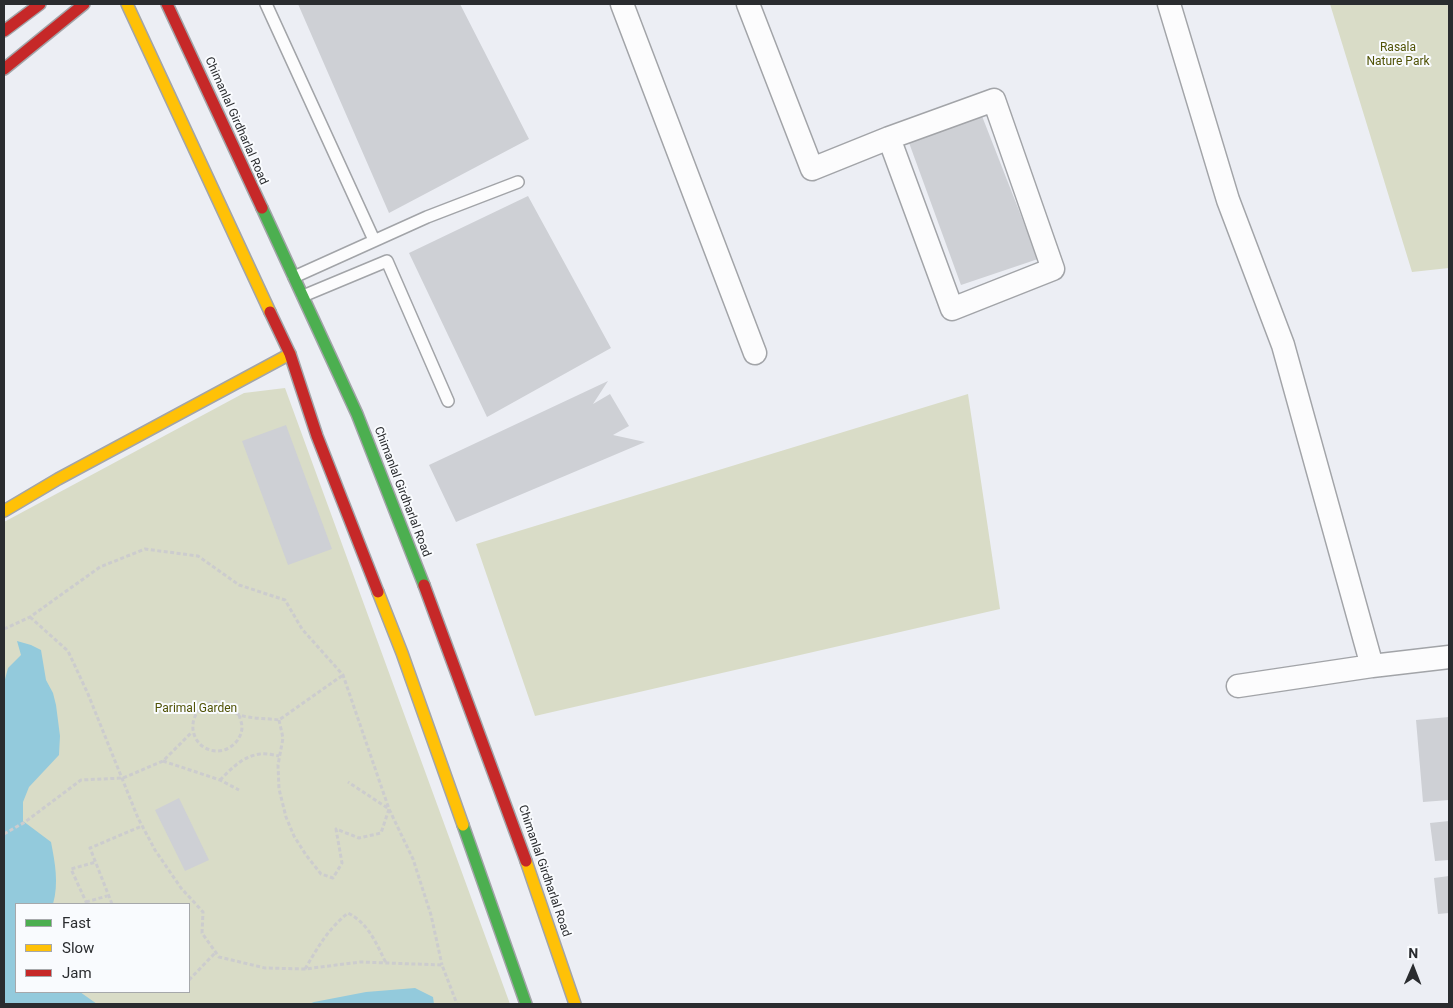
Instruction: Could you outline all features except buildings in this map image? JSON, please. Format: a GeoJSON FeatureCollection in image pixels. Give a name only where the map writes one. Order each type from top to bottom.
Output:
{"type":"FeatureCollection","features":[{"type":"Feature","properties":{"kind":"main road"},"geometry":{"type":"LineString","coordinates":[[4,32],[40,4]]}},
{"type":"Feature","properties":{"kind":"main road"},"geometry":{"type":"LineString","coordinates":[[4,69],[84,4]]}},
{"type":"Feature","properties":{"kind":"main road"},"geometry":{"type":"LineString","coordinates":[[127,4],[290,354],[317,436],[402,653],[526,1004]]}},
{"type":"Feature","properties":{"kind":"main road","name":"Chimanlal Girdharlal Road"},"geometry":{"type":"LineString","coordinates":[[167,4],[357,414],[442,632],[530,871],[575,1004]]}},
{"type":"Feature","properties":{"kind":"main road"},"geometry":{"type":"LineString","coordinates":[[4,511],[58,479],[290,354]]}},
{"type":"Feature","properties":{"kind":"street"},"geometry":{"type":"LineString","coordinates":[[622,4],[756,353]]}},
{"type":"Feature","properties":{"kind":"street"},"geometry":{"type":"LineString","coordinates":[[748,4],[812,169],[889,138],[994,100],[1053,268],[952,309],[889,138]]}},
{"type":"Feature","properties":{"kind":"street"},"geometry":{"type":"LineString","coordinates":[[1169,4],[1228,200],[1283,345],[1372,666]]}},
{"type":"Feature","properties":{"kind":"street"},"geometry":{"type":"LineString","coordinates":[[1238,686],[1372,666],[1449,657]]}},
{"type":"Feature","properties":{"kind":"lane"},"geometry":{"type":"LineString","coordinates":[[266,4],[374,240]]}},
{"type":"Feature","properties":{"kind":"lane"},"geometry":{"type":"LineString","coordinates":[[294,277],[427,217],[518,182]]}},
{"type":"Feature","properties":{"kind":"lane"},"geometry":{"type":"LineString","coordinates":[[303,296],[387,261],[448,401]]}},
{"type":"Feature","properties":{"kind":"path"},"geometry":{"type":"LineString","coordinates":[[4,629],[30,617],[100,567],[145,549],[198,556],[239,585],[285,600],[302,629],[343,675],[389,809],[414,859],[431,915],[442,965],[457,1004]]}},
{"type":"Feature","properties":{"kind":"path"},"geometry":{"type":"LineString","coordinates":[[30,617],[68,651],[88,694],[142,826],[155,850],[181,888],[203,912],[202,933],[219,957],[265,968],[305,969],[360,962],[442,965]]}},
{"type":"Feature","properties":{"kind":"path"},"geometry":{"type":"LineString","coordinates":[[239,715],[279,720],[343,675]]}},
{"type":"Feature","properties":{"kind":"path"},"geometry":{"type":"LineString","coordinates":[[215,702],[229,705],[239,715],[242,727],[238,739],[230,747],[219,751],[207,750],[197,742],[192,732],[193,718],[202,707],[215,702]]}},
{"type":"Feature","properties":{"kind":"path"},"geometry":{"type":"LineString","coordinates":[[279,720],[283,738],[278,765],[279,789],[286,817],[294,836],[321,874],[333,878],[342,863],[336,829],[359,838],[381,833],[389,809]]}},
{"type":"Feature","properties":{"kind":"path"},"geometry":{"type":"LineString","coordinates":[[4,834],[25,822],[81,780],[123,778],[163,761],[192,732]]}},
{"type":"Feature","properties":{"kind":"path"},"geometry":{"type":"LineString","coordinates":[[220,780],[234,766],[245,759],[260,754],[280,756]]}},
{"type":"Feature","properties":{"kind":"path"},"geometry":{"type":"LineString","coordinates":[[163,761],[220,780],[239,790]]}},
{"type":"Feature","properties":{"kind":"path"},"geometry":{"type":"LineString","coordinates":[[348,782],[389,809]]}},
{"type":"Feature","properties":{"kind":"path"},"geometry":{"type":"LineString","coordinates":[[111,903],[107,896],[90,848],[142,826]]}},
{"type":"Feature","properties":{"kind":"path"},"geometry":{"type":"LineString","coordinates":[[96,862],[71,869],[86,903],[107,896]]}},
{"type":"Feature","properties":{"kind":"path"},"geometry":{"type":"LineString","coordinates":[[305,969],[322,939],[334,924],[348,913],[358,919],[371,932],[386,963]]}},
{"type":"Feature","properties":{"kind":"path"},"geometry":{"type":"LineString","coordinates":[[190,979],[216,952]]}},
{"type":"Feature","properties":{"kind":"green space","name":"Rasala Nature Park"},"geometry":{"type":"Polygon","coordinates":[[[1330,4],[1449,4],[1449,268],[1412,272],[1330,4]]]}},
{"type":"Feature","properties":{"kind":"green space","name":"Parimal Garden"},"geometry":{"type":"Polygon","coordinates":[[[285,388],[510,1004],[4,1004],[4,522],[244,393],[285,388]]]}},
{"type":"Feature","properties":{"kind":"green space"},"geometry":{"type":"Polygon","coordinates":[[[968,394],[1000,609],[535,716],[476,544],[968,394]]]}},
{"type":"Feature","properties":{"kind":"water"},"geometry":{"type":"Polygon","coordinates":[[[17,641],[41,650],[46,680],[53,693],[56,705],[60,736],[59,755],[29,787],[23,802],[23,821],[51,842],[56,888],[53,903],[15,903],[15,993],[81,993],[97,1004],[4,1004],[4,683],[8,668],[21,655],[17,641]]]}},
{"type":"Feature","properties":{"kind":"water"},"geometry":{"type":"Polygon","coordinates":[[[415,988],[433,997],[434,1004],[309,1004],[366,992],[415,988]]]}},
{"type":"Feature","properties":{"kind":"traffic: fast"},"geometry":{"type":"LineString","coordinates":[[262,208],[357,414],[424,585]]}},
{"type":"Feature","properties":{"kind":"traffic: fast"},"geometry":{"type":"LineString","coordinates":[[463,825],[526,1004]]}},
{"type":"Feature","properties":{"kind":"traffic: slow"},"geometry":{"type":"LineString","coordinates":[[127,4],[270,312]]}},
{"type":"Feature","properties":{"kind":"traffic: slow"},"geometry":{"type":"LineString","coordinates":[[4,511],[58,479],[290,354]]}},
{"type":"Feature","properties":{"kind":"traffic: slow"},"geometry":{"type":"LineString","coordinates":[[378,592],[402,653],[463,825]]}},
{"type":"Feature","properties":{"kind":"traffic: slow"},"geometry":{"type":"LineString","coordinates":[[526,861],[575,1004]]}},
{"type":"Feature","properties":{"kind":"traffic: jam"},"geometry":{"type":"LineString","coordinates":[[4,31],[40,4]]}},
{"type":"Feature","properties":{"kind":"traffic: jam"},"geometry":{"type":"LineString","coordinates":[[4,69],[84,4]]}},
{"type":"Feature","properties":{"kind":"traffic: jam"},"geometry":{"type":"LineString","coordinates":[[167,4],[262,208]]}},
{"type":"Feature","properties":{"kind":"traffic: jam"},"geometry":{"type":"LineString","coordinates":[[270,312],[290,354],[317,436],[378,592]]}},
{"type":"Feature","properties":{"kind":"traffic: jam"},"geometry":{"type":"LineString","coordinates":[[424,585],[526,861]]}}]}
